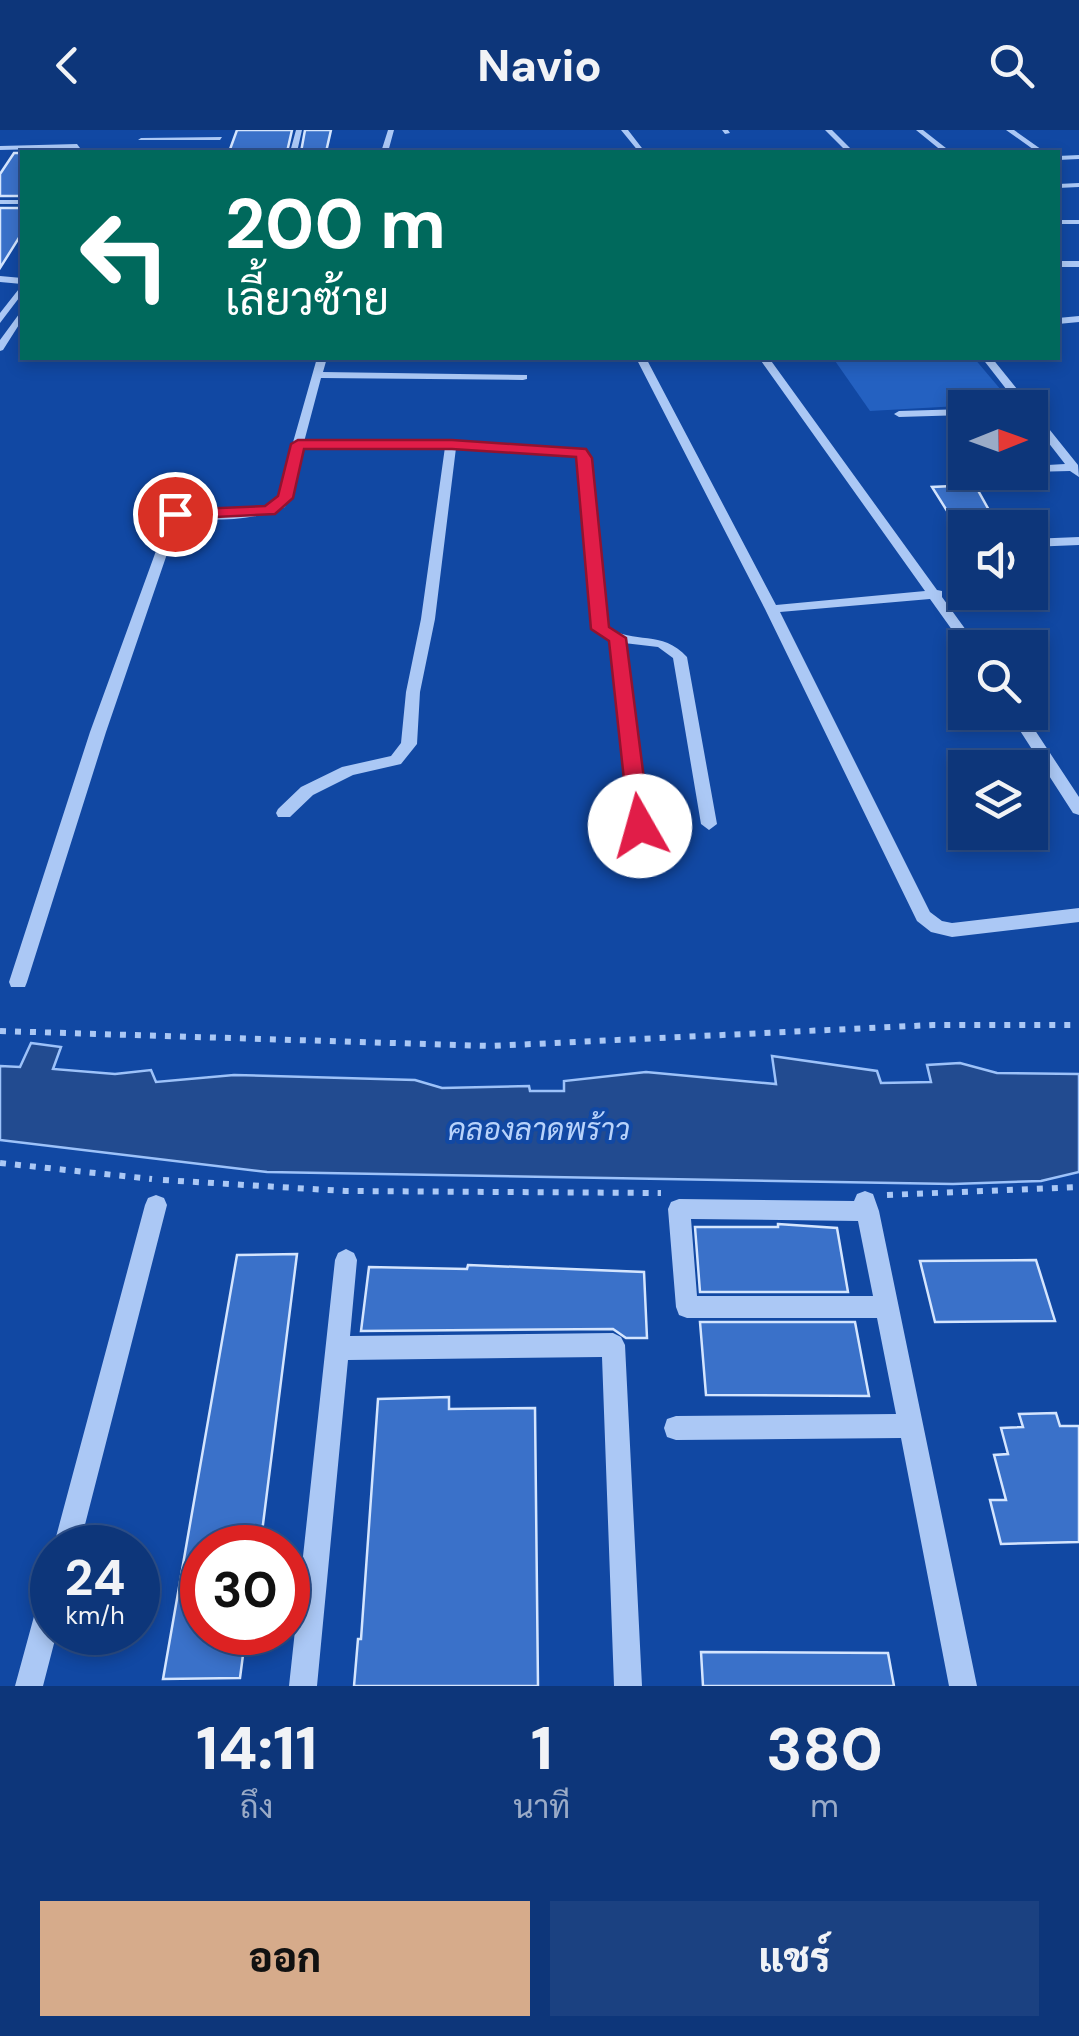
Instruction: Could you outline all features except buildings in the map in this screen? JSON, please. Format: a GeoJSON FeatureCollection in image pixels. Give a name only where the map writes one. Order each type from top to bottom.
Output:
{"type":"FeatureCollection","features":[{"type":"Feature","properties":{"kind":"street"},"geometry":{"type":"LineString","coordinates":[[0,148],[74,149],[89,130]]}},
{"type":"Feature","properties":{"kind":"street"},"geometry":{"type":"LineString","coordinates":[[134,150],[147,130]]}},
{"type":"Feature","properties":{"kind":"street"},"geometry":{"type":"LineString","coordinates":[[624,130],[640,150]]}},
{"type":"Feature","properties":{"kind":"street"},"geometry":{"type":"LineString","coordinates":[[828,130],[849,150]]}},
{"type":"Feature","properties":{"kind":"street"},"geometry":{"type":"LineString","coordinates":[[919,130],[944,150]]}},
{"type":"Feature","properties":{"kind":"street"},"geometry":{"type":"LineString","coordinates":[[1009,130],[1038,150]]}},
{"type":"Feature","properties":{"kind":"street"},"geometry":{"type":"LineString","coordinates":[[141,140],[222,134]]}},
{"type":"Feature","properties":{"kind":"street"},"geometry":{"type":"LineString","coordinates":[[0,320],[20,284]]}},
{"type":"Feature","properties":{"kind":"street"},"geometry":{"type":"LineString","coordinates":[[0,348],[20,316]]}},
{"type":"Feature","properties":{"kind":"street"},"geometry":{"type":"LineString","coordinates":[[1061,320],[1079,319]]}},
{"type":"Feature","properties":{"kind":"street"},"geometry":{"type":"LineString","coordinates":[[1061,320],[1079,334]]}},
{"type":"Feature","properties":{"kind":"street"},"geometry":{"type":"LineString","coordinates":[[155,514],[270,511],[286,498],[321,360]]}},
{"type":"Feature","properties":{"kind":"street"},"geometry":{"type":"LineString","coordinates":[[642,360],[772,609],[923,916],[936,927],[952,930],[1079,916]]}},
{"type":"Feature","properties":{"kind":"street"},"geometry":{"type":"LineString","coordinates":[[765,360],[960,630]]}},
{"type":"Feature","properties":{"kind":"street"},"geometry":{"type":"LineString","coordinates":[[989,360],[1012,390]]}},
{"type":"Feature","properties":{"kind":"street"},"geometry":{"type":"LineString","coordinates":[[316,375],[523,377]]}},
{"type":"Feature","properties":{"kind":"street"},"geometry":{"type":"LineString","coordinates":[[899,414],[948,413]]}},
{"type":"Feature","properties":{"kind":"street"},"geometry":{"type":"LineString","coordinates":[[1048,435],[1076,471]]}},
{"type":"Feature","properties":{"kind":"street"},"geometry":{"type":"LineString","coordinates":[[298,444],[452,444],[581,452],[585,458],[600,629],[617,638],[660,642],[680,657],[709,824]]}},
{"type":"Feature","properties":{"kind":"street"},"geometry":{"type":"LineString","coordinates":[[284,814],[307,791],[348,771],[396,760],[408,744],[412,692],[428,619],[452,444]]}},
{"type":"Feature","properties":{"kind":"street"},"geometry":{"type":"LineString","coordinates":[[1048,470],[1076,471]]}},
{"type":"Feature","properties":{"kind":"street"},"geometry":{"type":"LineString","coordinates":[[18,982],[98,732],[175,514]]}},
{"type":"Feature","properties":{"kind":"street"},"geometry":{"type":"LineString","coordinates":[[1048,542],[1079,541]]}},
{"type":"Feature","properties":{"kind":"street"},"geometry":{"type":"LineString","coordinates":[[772,609],[937,594]]}},
{"type":"Feature","properties":{"kind":"street"},"geometry":{"type":"LineString","coordinates":[[617,638],[640,826]]}},
{"type":"Feature","properties":{"kind":"street"},"geometry":{"type":"LineString","coordinates":[[1027,730],[1079,809]]}},
{"type":"Feature","properties":{"kind":"street"},"geometry":{"type":"LineString","coordinates":[[886,1307],[687,1307],[679,1209],[869,1202],[886,1307],[963,1686]]}},
{"type":"Feature","properties":{"kind":"street"},"geometry":{"type":"LineString","coordinates":[[72,1525],[156,1205]]}},
{"type":"Feature","properties":{"kind":"street"},"geometry":{"type":"LineString","coordinates":[[303,1686],[346,1260]]}},
{"type":"Feature","properties":{"kind":"street"},"geometry":{"type":"LineString","coordinates":[[338,1348],[613,1345],[628,1686]]}},
{"type":"Feature","properties":{"kind":"street"},"geometry":{"type":"LineString","coordinates":[[676,1428],[910,1426]]}},
{"type":"Feature","properties":{"kind":"street"},"geometry":{"type":"LineString","coordinates":[[30,1686],[38,1655]]}},
{"type":"Feature","properties":{"kind":"path"},"geometry":{"type":"LineString","coordinates":[[0,1031],[490,1046],[933,1025],[1079,1026]]}},
{"type":"Feature","properties":{"kind":"path"},"geometry":{"type":"LineString","coordinates":[[0,1163],[141,1179],[346,1191],[679,1193]]}},
{"type":"Feature","properties":{"kind":"path"},"geometry":{"type":"LineString","coordinates":[[869,1202],[1079,1187]]}},
{"type":"Feature","properties":{"kind":"shaded area"},"geometry":{"type":"Polygon","coordinates":[[[834,360],[976,360],[1001,390],[948,390],[948,407],[870,411],[834,360]]]}},
{"type":"Feature","properties":{"kind":"water","name":"คลองลาดพร้าว"},"geometry":{"type":"Polygon","coordinates":[[[31,1043],[61,1047],[53,1069],[115,1074],[151,1070],[156,1082],[234,1075],[415,1080],[442,1088],[529,1086],[530,1091],[564,1091],[564,1081],[646,1072],[776,1084],[772,1056],[877,1071],[881,1083],[931,1082],[927,1065],[960,1063],[997,1073],[1079,1074],[1079,1172],[1041,1181],[953,1184],[267,1172],[0,1140],[0,1066],[20,1067],[31,1043]]]}},
{"type":"Feature","properties":{"kind":"route"},"geometry":{"type":"LineString","coordinates":[[175,514],[270,511],[286,498],[298,444],[452,444],[581,452],[585,458],[600,629],[617,638],[640,826]]}}]}
